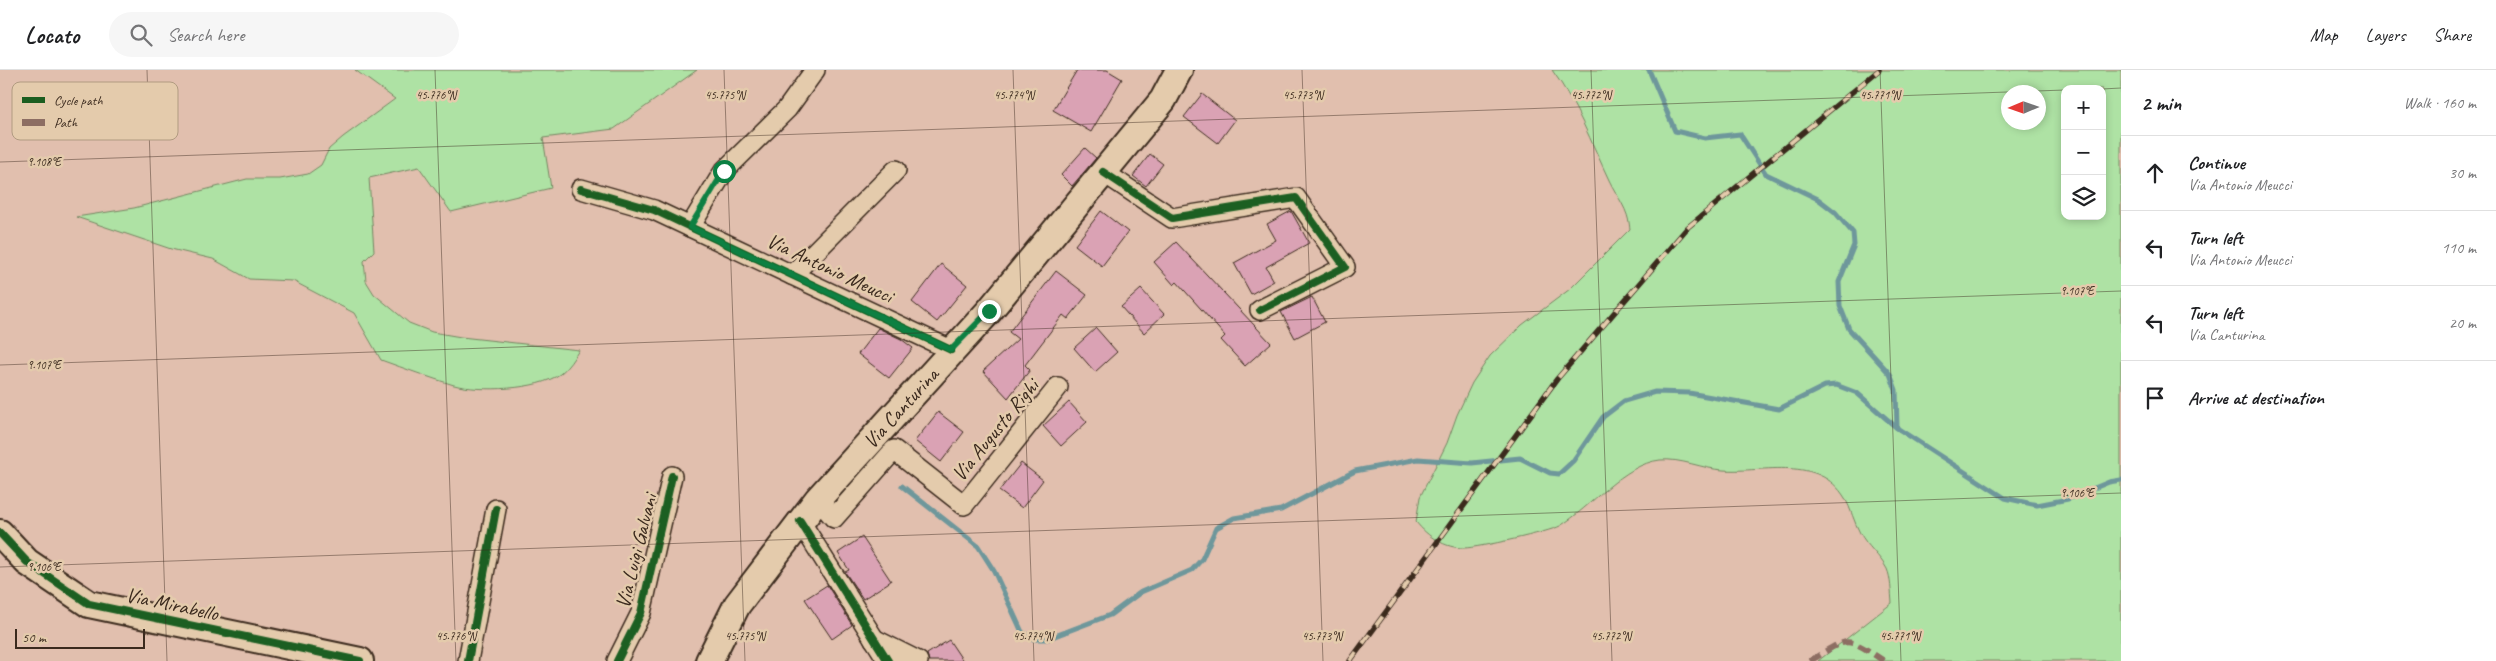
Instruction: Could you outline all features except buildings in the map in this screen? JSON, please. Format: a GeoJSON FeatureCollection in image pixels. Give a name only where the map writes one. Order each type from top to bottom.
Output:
{"type":"FeatureCollection","features":[{"type":"Feature","properties":{"kind":"main road","name":"Via Canturina"},"geometry":{"type":"LineString","coordinates":[[709,661],[737,605],[800,521],[951,350],[989,311],[1163,100],[1180,70]]}},
{"type":"Feature","properties":{"kind":"main road","name":"Via Mirabello"},"geometry":{"type":"LineString","coordinates":[[0,533],[27,562],[89,604],[360,661]]}},
{"type":"Feature","properties":{"kind":"street"},"geometry":{"type":"LineString","coordinates":[[690,227],[724,171],[787,109],[816,70]]}},
{"type":"Feature","properties":{"kind":"street"},"geometry":{"type":"LineString","coordinates":[[792,275],[896,170]]}},
{"type":"Feature","properties":{"kind":"street"},"geometry":{"type":"LineString","coordinates":[[1103,172],[1172,218],[1296,198],[1344,267],[1260,310]]}},
{"type":"Feature","properties":{"kind":"street","name":"Via Antonio Meucci"},"geometry":{"type":"LineString","coordinates":[[581,189],[654,210],[951,350]]}},
{"type":"Feature","properties":{"kind":"street","name":"Via Augusto Righi"},"geometry":{"type":"LineString","coordinates":[[818,499],[834,518],[894,450],[964,505],[1058,387]]}},
{"type":"Feature","properties":{"kind":"street","name":"Via Luigi Galvani"},"geometry":{"type":"LineString","coordinates":[[617,661],[641,613],[672,476]]}},
{"type":"Feature","properties":{"kind":"street"},"geometry":{"type":"LineString","coordinates":[[468,661],[496,509]]}},
{"type":"Feature","properties":{"kind":"street"},"geometry":{"type":"LineString","coordinates":[[800,521],[888,661]]}},
{"type":"Feature","properties":{"kind":"street"},"geometry":{"type":"LineString","coordinates":[[874,639],[918,661]]}},
{"type":"Feature","properties":{"kind":"green space"},"geometry":{"type":"Polygon","coordinates":[[[355,70],[697,70],[614,129],[543,138],[551,188],[451,212],[419,167],[369,178],[374,251],[364,261],[366,281],[374,294],[409,323],[432,332],[579,350],[560,374],[538,383],[508,388],[493,389],[454,385],[381,360],[354,313],[293,281],[249,279],[213,259],[171,249],[76,217],[134,208],[247,179],[280,179],[308,174],[321,165],[329,149],[395,99],[355,70]]]}},
{"type":"Feature","properties":{"kind":"green space"},"geometry":{"type":"Polygon","coordinates":[[[1552,70],[2121,70],[2121,661],[1818,661],[1892,603],[1887,569],[1860,533],[1845,498],[1834,484],[1820,475],[1806,471],[1790,469],[1723,470],[1676,461],[1660,460],[1633,469],[1560,526],[1498,543],[1472,547],[1450,546],[1437,541],[1416,522],[1420,497],[1447,443],[1457,415],[1472,383],[1490,356],[1522,325],[1570,289],[1630,229],[1625,209],[1576,110],[1552,70]]]}},
{"type":"Feature","properties":{"kind":"waterway"},"geometry":{"type":"LineString","coordinates":[[1649,70],[1675,131],[1705,138],[1740,134],[1766,174],[1818,199],[1835,212],[1853,233],[1854,245],[1839,282],[1840,306],[1849,329],[1890,374],[1896,390],[1897,428]]}},
{"type":"Feature","properties":{"kind":"waterway"},"geometry":{"type":"LineString","coordinates":[[902,486],[978,546],[994,571],[1022,632],[1034,639],[1047,639],[1110,615],[1141,592],[1192,570],[1202,559],[1216,528],[1234,518],[1281,510],[1355,471],[1418,459],[1472,463],[1520,458],[1550,473],[1559,474],[1573,461],[1603,417],[1624,401],[1655,392],[1689,393],[1779,409],[1825,386],[1836,385],[1857,393],[1897,428],[2005,498],[2037,505],[2068,499],[2109,482],[2121,480]]}},
{"type":"Feature","properties":{"kind":"railway"},"geometry":{"type":"LineString","coordinates":[[1350,661],[1557,379],[1688,227],[1879,70]]}},
{"type":"Feature","properties":{"kind":"marked path"},"geometry":{"type":"LineString","coordinates":[[1810,661],[1833,647],[1847,642],[1854,643],[1884,661]]}},
{"type":"Feature","properties":{"kind":"cycle path"},"geometry":{"type":"LineString","coordinates":[[1103,172],[1172,218],[1296,198],[1345,267],[1260,310]]}},
{"type":"Feature","properties":{"kind":"cycle path"},"geometry":{"type":"LineString","coordinates":[[581,189],[654,210],[951,350]]}},
{"type":"Feature","properties":{"kind":"cycle path"},"geometry":{"type":"LineString","coordinates":[[617,661],[641,613],[672,476]]}},
{"type":"Feature","properties":{"kind":"cycle path"},"geometry":{"type":"LineString","coordinates":[[468,661],[496,509]]}},
{"type":"Feature","properties":{"kind":"cycle path"},"geometry":{"type":"LineString","coordinates":[[800,521],[888,661]]}},
{"type":"Feature","properties":{"kind":"cycle path"},"geometry":{"type":"LineString","coordinates":[[0,533],[27,562],[89,604],[360,661]]}},
{"type":"Feature","properties":{"kind":"route"},"geometry":{"type":"LineString","coordinates":[[724,171],[690,227],[951,350],[989,311]]}}]}
